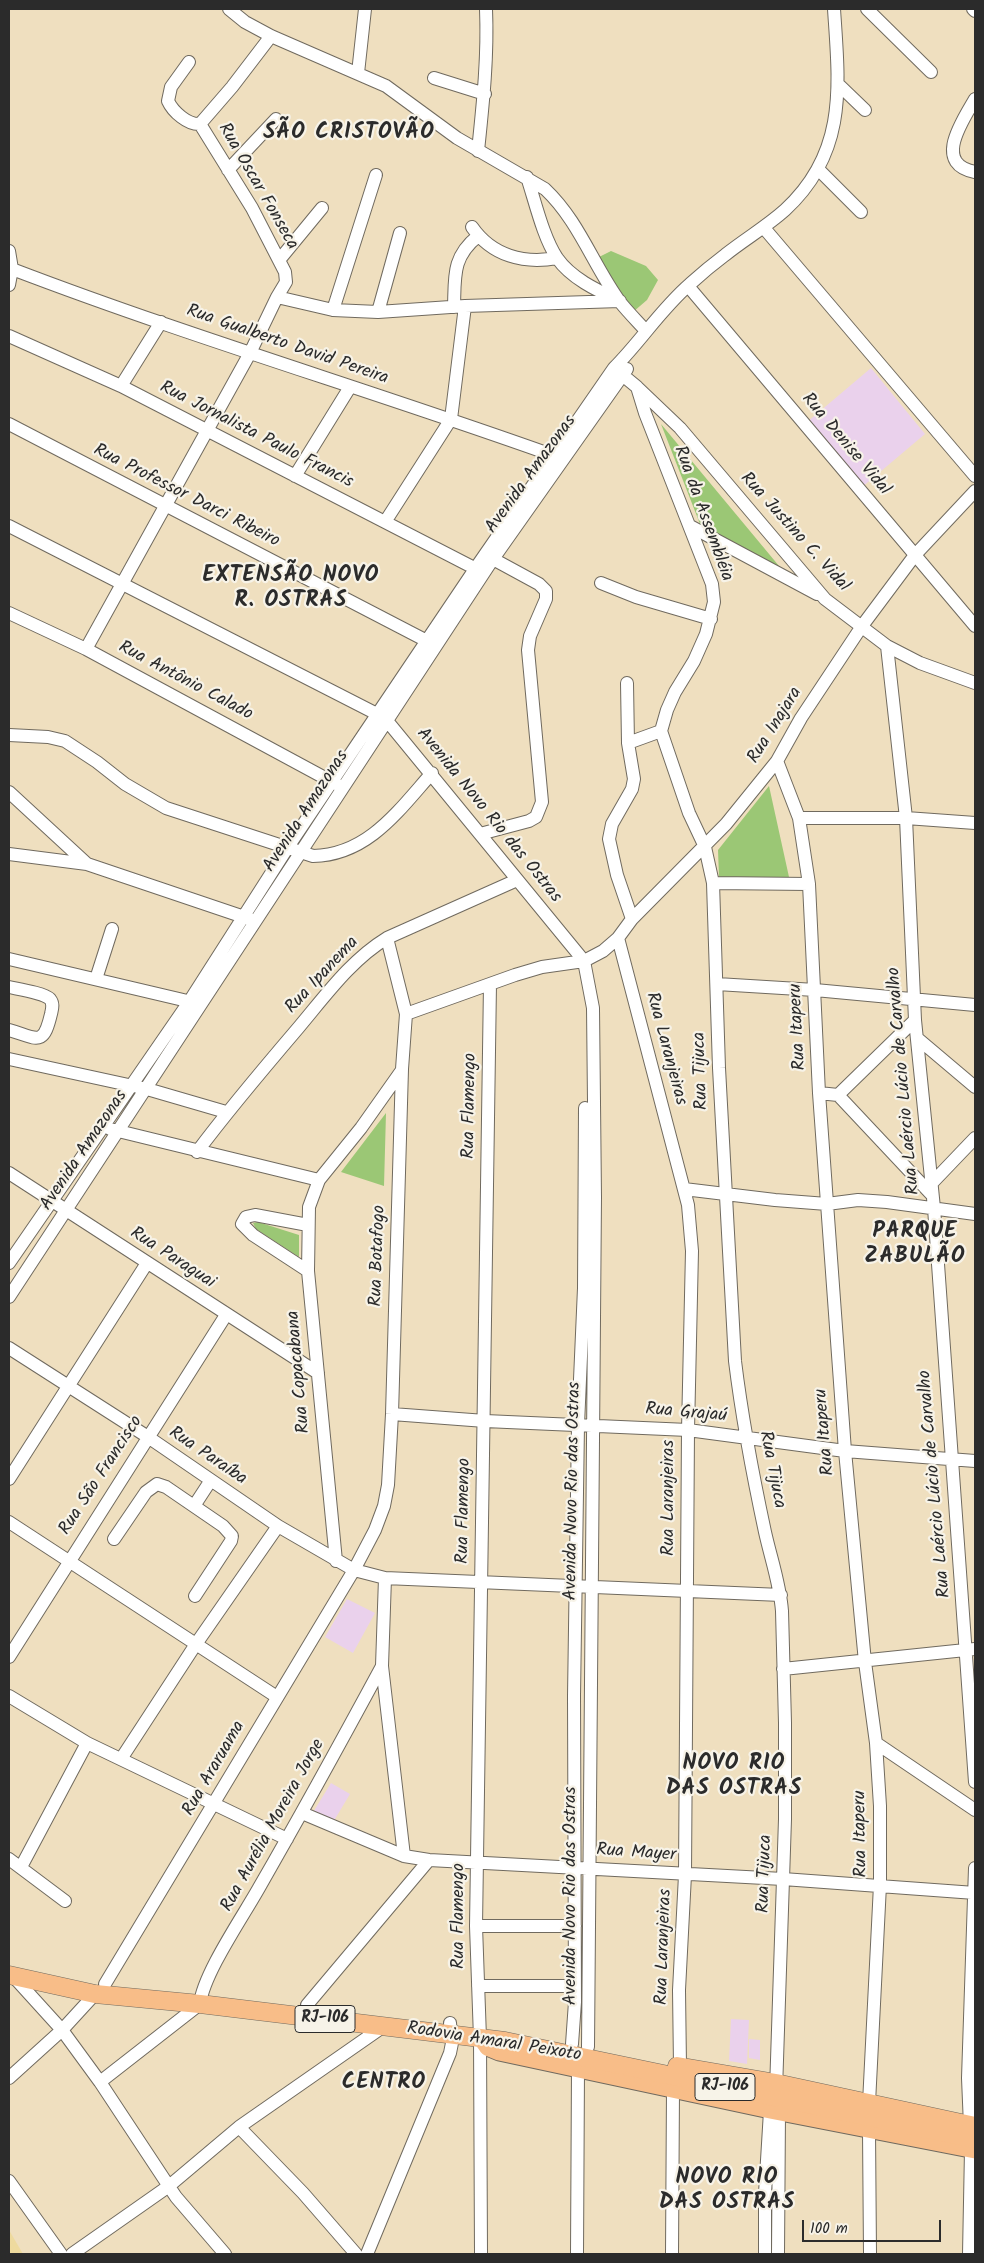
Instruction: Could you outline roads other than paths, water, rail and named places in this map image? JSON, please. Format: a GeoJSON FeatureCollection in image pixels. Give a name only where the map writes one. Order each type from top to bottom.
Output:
{"type":"FeatureCollection","features":[{"type":"Feature","properties":{"kind":"highway","name":"Rodovia Amaral Peixoto"},"geometry":{"type":"LineString","coordinates":[[10,1972],[100,1989],[307,2005],[450,2029]]}},
{"type":"Feature","properties":{"kind":"highway","name":"Rodovia Amaral Peixoto"},"geometry":{"type":"LineString","coordinates":[[200,1998],[384,2026],[480,2032],[580,2046],[680,2066],[775,2101],[869,2103],[973,2138]]}},
{"type":"Feature","properties":{"kind":"highway","name":"Rodovia Amaral Peixoto"},"geometry":{"type":"LineString","coordinates":[[480,2032],[775,2101],[973,2138]]}},
{"type":"Feature","properties":{"kind":"main road"},"geometry":{"type":"LineString","coordinates":[[480,2032],[488,2048],[499,2053],[673,2089],[775,2101],[869,2131],[973,2138]]}},
{"type":"Feature","properties":{"kind":"street"},"geometry":{"type":"LineString","coordinates":[[229,9],[245,22],[272,36],[386,86],[478,151],[527,177],[557,200],[574,224],[620,301],[646,331]]}},
{"type":"Feature","properties":{"kind":"street"},"geometry":{"type":"LineString","coordinates":[[358,73],[365,9]]}},
{"type":"Feature","properties":{"kind":"street"},"geometry":{"type":"LineString","coordinates":[[478,151],[485,94],[488,47],[486,9]]}},
{"type":"Feature","properties":{"kind":"street","name":"Avenida Amazonas"},"geometry":{"type":"LineString","coordinates":[[9,1263],[130,1085],[257,922],[301,852],[377,714],[427,641],[479,571],[493,559],[646,331],[666,306],[688,286],[725,254],[764,228],[786,208],[818,169],[832,132],[839,85],[834,9]]}},
{"type":"Feature","properties":{"kind":"street"},"geometry":{"type":"LineString","coordinates":[[867,9],[931,72]]}},
{"type":"Feature","properties":{"kind":"street"},"geometry":{"type":"LineString","coordinates":[[189,62],[171,87],[168,101],[173,110],[191,123],[200,124],[272,36]]}},
{"type":"Feature","properties":{"kind":"street"},"geometry":{"type":"LineString","coordinates":[[434,78],[485,94]]}},
{"type":"Feature","properties":{"kind":"street"},"geometry":{"type":"LineString","coordinates":[[839,85],[865,110]]}},
{"type":"Feature","properties":{"kind":"street"},"geometry":{"type":"LineString","coordinates":[[975,99],[958,128],[952,145],[954,158],[964,168],[975,172]]}},
{"type":"Feature","properties":{"kind":"street"},"geometry":{"type":"LineString","coordinates":[[228,170],[276,119]]}},
{"type":"Feature","properties":{"kind":"street","name":"Rua Oscar Fonseca"},"geometry":{"type":"LineString","coordinates":[[86,649],[250,354],[286,282],[286,272],[280,259],[252,208],[200,124]]}},
{"type":"Feature","properties":{"kind":"street"},"geometry":{"type":"LineString","coordinates":[[818,169],[861,212]]}},
{"type":"Feature","properties":{"kind":"street"},"geometry":{"type":"LineString","coordinates":[[333,310],[376,175]]}},
{"type":"Feature","properties":{"kind":"street"},"geometry":{"type":"LineString","coordinates":[[527,177],[541,221],[557,258],[573,274],[593,288],[620,301]]}},
{"type":"Feature","properties":{"kind":"street"},"geometry":{"type":"LineString","coordinates":[[280,259],[322,208]]}},
{"type":"Feature","properties":{"kind":"street"},"geometry":{"type":"LineString","coordinates":[[764,228],[975,476]]}},
{"type":"Feature","properties":{"kind":"street"},"geometry":{"type":"LineString","coordinates":[[386,522],[451,419],[459,307],[455,276],[461,252],[475,231],[495,249],[518,259],[534,261],[557,258]]}},
{"type":"Feature","properties":{"kind":"street"},"geometry":{"type":"LineString","coordinates":[[378,312],[400,233]]}},
{"type":"Feature","properties":{"kind":"street"},"geometry":{"type":"LineString","coordinates":[[9,251],[12,269],[9,285]]}},
{"type":"Feature","properties":{"kind":"street","name":"Rua Gualberto David Pereira"},"geometry":{"type":"LineString","coordinates":[[12,269],[250,354],[451,419],[552,455]]}},
{"type":"Feature","properties":{"kind":"street","name":"Rua Denise Vidal"},"geometry":{"type":"LineString","coordinates":[[688,286],[975,626]]}},
{"type":"Feature","properties":{"kind":"street"},"geometry":{"type":"LineString","coordinates":[[277,298],[333,310],[378,312],[620,301]]}},
{"type":"Feature","properties":{"kind":"street"},"geometry":{"type":"LineString","coordinates":[[121,386],[161,322]]}},
{"type":"Feature","properties":{"kind":"street","name":"Rua Jornalista Paulo Francis"},"geometry":{"type":"LineString","coordinates":[[9,336],[121,386],[479,571]]}},
{"type":"Feature","properties":{"kind":"street"},"geometry":{"type":"LineString","coordinates":[[619,372],[637,387]]}},
{"type":"Feature","properties":{"kind":"street","name":"Avenida Amazonas"},"geometry":{"type":"LineString","coordinates":[[9,1297],[117,1131],[147,1089],[244,916],[288,847],[388,722],[552,455],[619,372]]}},
{"type":"Feature","properties":{"kind":"street"},"geometry":{"type":"LineString","coordinates":[[295,476],[350,387]]}},
{"type":"Feature","properties":{"kind":"street","name":"Rua da Assembléia"},"geometry":{"type":"LineString","coordinates":[[637,387],[645,413],[712,584],[714,602],[712,618],[694,661],[667,710],[662,731]]}},
{"type":"Feature","properties":{"kind":"street","name":"Rua Justino C. Vidal"},"geometry":{"type":"LineString","coordinates":[[637,387],[680,428],[825,599],[887,646],[920,663],[975,683]]}},
{"type":"Feature","properties":{"kind":"street","name":"Rua Professor Darci Ribeiro"},"geometry":{"type":"LineString","coordinates":[[9,424],[427,641]]}},
{"type":"Feature","properties":{"kind":"street","name":"Rua Inajara"},"geometry":{"type":"LineString","coordinates":[[580,962],[603,951],[618,938],[632,919],[705,847],[777,761],[801,718],[862,626],[915,554],[975,491]]}},
{"type":"Feature","properties":{"kind":"street","name":"Avenida Novo Rio das Ostras"},"geometry":{"type":"LineString","coordinates":[[9,526],[377,714],[388,722],[432,773],[568,943],[580,962],[593,1008],[595,1225],[590,1868],[580,2046]]}},
{"type":"Feature","properties":{"kind":"street"},"geometry":{"type":"LineString","coordinates":[[690,526],[825,599]]}},
{"type":"Feature","properties":{"kind":"street"},"geometry":{"type":"LineString","coordinates":[[480,834],[529,821],[536,817],[540,810],[542,794],[528,650],[530,636],[546,600],[546,591],[527,577],[493,559]]}},
{"type":"Feature","properties":{"kind":"street"},"geometry":{"type":"LineString","coordinates":[[601,584],[636,597],[712,618]]}},
{"type":"Feature","properties":{"kind":"street","name":"Rua Antônio Calado"},"geometry":{"type":"LineString","coordinates":[[9,614],[86,649],[337,784]]}},
{"type":"Feature","properties":{"kind":"street","name":"Rua Laércio Lúcio de Carvalho"},"geometry":{"type":"LineString","coordinates":[[887,646],[906,818],[914,1020],[934,1208],[950,1459],[971,1649],[975,1782]]}},
{"type":"Feature","properties":{"kind":"street"},"geometry":{"type":"LineString","coordinates":[[627,682],[628,743],[634,779],[632,789],[612,824],[609,839],[615,867],[632,919]]}},
{"type":"Feature","properties":{"kind":"street"},"geometry":{"type":"LineString","coordinates":[[628,743],[662,731],[682,795],[705,847]]}},
{"type":"Feature","properties":{"kind":"street"},"geometry":{"type":"LineString","coordinates":[[9,735],[48,737],[65,741],[97,762],[125,784],[166,808],[314,856],[328,856],[348,849],[371,837],[388,822],[432,773]]}},
{"type":"Feature","properties":{"kind":"street","name":"Rua Itaperu"},"geometry":{"type":"LineString","coordinates":[[777,761],[799,818],[809,884],[827,1204],[845,1450],[864,1662],[876,1743],[880,1806],[880,1885],[869,2103]]}},
{"type":"Feature","properties":{"kind":"street"},"geometry":{"type":"LineString","coordinates":[[9,792],[87,864]]}},
{"type":"Feature","properties":{"kind":"street"},"geometry":{"type":"LineString","coordinates":[[799,818],[906,818],[975,822]]}},
{"type":"Feature","properties":{"kind":"street","name":"Rua Tijuca"},"geometry":{"type":"LineString","coordinates":[[705,847],[713,883],[735,1361],[765,1533],[781,1595],[785,1722],[784,1879],[775,2101]]}},
{"type":"Feature","properties":{"kind":"street"},"geometry":{"type":"LineString","coordinates":[[9,854],[87,864],[257,922]]}},
{"type":"Feature","properties":{"kind":"street","name":"Rua Ipanema"},"geometry":{"type":"LineString","coordinates":[[197,1152],[226,1112],[336,983],[368,950],[387,938],[517,880]]}},
{"type":"Feature","properties":{"kind":"street"},"geometry":{"type":"LineString","coordinates":[[713,883],[809,884]]}},
{"type":"Feature","properties":{"kind":"street"},"geometry":{"type":"LineString","coordinates":[[96,978],[112,929]]}},
{"type":"Feature","properties":{"kind":"street","name":"Rua Botafogo"},"geometry":{"type":"LineString","coordinates":[[354,1570],[375,1530],[384,1506],[388,1485],[392,1414],[402,1069],[406,1014],[387,938]]}},
{"type":"Feature","properties":{"kind":"street","name":"Rua Laranjeiras"},"geometry":{"type":"LineString","coordinates":[[618,938],[688,1205],[692,1251],[688,1430],[685,1875],[679,1990],[680,2066]]}},
{"type":"Feature","properties":{"kind":"street"},"geometry":{"type":"LineString","coordinates":[[9,958],[195,1003]]}},
{"type":"Feature","properties":{"kind":"street"},"geometry":{"type":"LineString","coordinates":[[406,1014],[542,967],[580,962]]}},
{"type":"Feature","properties":{"kind":"street","name":"Avenida Novo Rio das Ostras"},"geometry":{"type":"LineString","coordinates":[[580,962],[580,973],[586,1003],[584,1288],[578,1425],[574,1696],[575,1986],[580,2046]]}},
{"type":"Feature","properties":{"kind":"street","name":"Rua Flamengo"},"geometry":{"type":"LineString","coordinates":[[481,2254],[480,2032],[476,1926],[490,984]]}},
{"type":"Feature","properties":{"kind":"street"},"geometry":{"type":"LineString","coordinates":[[717,984],[815,990],[975,1005]]}},
{"type":"Feature","properties":{"kind":"street"},"geometry":{"type":"LineString","coordinates":[[9,987],[44,996],[51,1000],[53,1005],[47,1033],[43,1037],[38,1038],[9,1030]]}},
{"type":"Feature","properties":{"kind":"street"},"geometry":{"type":"LineString","coordinates":[[838,1095],[914,1020]]}},
{"type":"Feature","properties":{"kind":"street"},"geometry":{"type":"LineString","coordinates":[[917,1038],[975,1087]]}},
{"type":"Feature","properties":{"kind":"street"},"geometry":{"type":"LineString","coordinates":[[9,1059],[147,1089],[226,1112]]}},
{"type":"Feature","properties":{"kind":"street","name":"Rua Copacabana"},"geometry":{"type":"LineString","coordinates":[[336,1561],[308,1271],[309,1207],[319,1180],[361,1128],[402,1069]]}},
{"type":"Feature","properties":{"kind":"street"},"geometry":{"type":"LineString","coordinates":[[820,1093],[838,1095],[931,1189],[975,1138]]}},
{"type":"Feature","properties":{"kind":"street"},"geometry":{"type":"LineString","coordinates":[[103,1127],[197,1152],[319,1180]]}},
{"type":"Feature","properties":{"kind":"street","name":"Rua Paraguai"},"geometry":{"type":"LineString","coordinates":[[9,1173],[318,1373]]}},
{"type":"Feature","properties":{"kind":"street"},"geometry":{"type":"LineString","coordinates":[[684,1189],[726,1195],[827,1204],[858,1200],[975,1214]]}},
{"type":"Feature","properties":{"kind":"street"},"geometry":{"type":"LineString","coordinates":[[308,1225],[255,1214],[246,1217],[242,1224],[253,1235],[308,1271]]}},
{"type":"Feature","properties":{"kind":"street"},"geometry":{"type":"LineString","coordinates":[[9,1479],[147,1263]]}},
{"type":"Feature","properties":{"kind":"street","name":"Rua São Francisco"},"geometry":{"type":"LineString","coordinates":[[9,1657],[226,1315]]}},
{"type":"Feature","properties":{"kind":"street","name":"Rua Paraíba"},"geometry":{"type":"LineString","coordinates":[[9,1348],[148,1437],[278,1526],[354,1570],[385,1578],[781,1595]]}},
{"type":"Feature","properties":{"kind":"street","name":"Rua Grajaú"},"geometry":{"type":"LineString","coordinates":[[392,1414],[485,1421],[688,1430],[845,1450],[975,1461]]}},
{"type":"Feature","properties":{"kind":"street"},"geometry":{"type":"LineString","coordinates":[[194,1506],[211,1480]]}},
{"type":"Feature","properties":{"kind":"street"},"geometry":{"type":"LineString","coordinates":[[114,1539],[140,1500],[152,1486],[157,1484],[223,1526],[232,1536],[231,1541],[195,1596]]}},
{"type":"Feature","properties":{"kind":"street"},"geometry":{"type":"LineString","coordinates":[[9,1522],[277,1697]]}},
{"type":"Feature","properties":{"kind":"street"},"geometry":{"type":"LineString","coordinates":[[121,1759],[196,1644],[278,1526]]}},
{"type":"Feature","properties":{"kind":"street","name":"Rua Araruama"},"geometry":{"type":"LineString","coordinates":[[9,2078],[62,2030],[100,1989],[215,1804],[354,1570]]}},
{"type":"Feature","properties":{"kind":"street"},"geometry":{"type":"LineString","coordinates":[[385,1578],[382,1666],[404,1856]]}},
{"type":"Feature","properties":{"kind":"street"},"geometry":{"type":"LineString","coordinates":[[783,1669],[864,1662],[971,1649]]}},
{"type":"Feature","properties":{"kind":"street","name":"Rua Aurélia Moreira Jorge"},"geometry":{"type":"LineString","coordinates":[[200,1998],[382,1666]]}},
{"type":"Feature","properties":{"kind":"street"},"geometry":{"type":"LineString","coordinates":[[9,1696],[87,1743],[287,1839]]}},
{"type":"Feature","properties":{"kind":"street"},"geometry":{"type":"LineString","coordinates":[[21,1867],[87,1743]]}},
{"type":"Feature","properties":{"kind":"street"},"geometry":{"type":"LineString","coordinates":[[876,1743],[975,1810]]}},
{"type":"Feature","properties":{"kind":"street","name":"Rua Mayer"},"geometry":{"type":"LineString","coordinates":[[302,1813],[404,1856],[429,1860],[784,1879],[975,1893]]}},
{"type":"Feature","properties":{"kind":"street"},"geometry":{"type":"LineString","coordinates":[[9,1859],[65,1901]]}},
{"type":"Feature","properties":{"kind":"street"},"geometry":{"type":"LineString","coordinates":[[307,2005],[429,1860]]}},
{"type":"Feature","properties":{"kind":"street"},"geometry":{"type":"LineString","coordinates":[[969,2254],[973,2138],[968,2078],[975,1868]]}},
{"type":"Feature","properties":{"kind":"street"},"geometry":{"type":"LineString","coordinates":[[476,1926],[575,1926]]}},
{"type":"Feature","properties":{"kind":"street"},"geometry":{"type":"LineString","coordinates":[[10,1972],[62,2030],[100,2082],[186,2211],[225,2254]]}},
{"type":"Feature","properties":{"kind":"street"},"geometry":{"type":"LineString","coordinates":[[478,1986],[575,1986]]}},
{"type":"Feature","properties":{"kind":"street"},"geometry":{"type":"LineString","coordinates":[[100,2082],[200,1998]]}},
{"type":"Feature","properties":{"kind":"street"},"geometry":{"type":"LineString","coordinates":[[72,2254],[169,2186],[239,2127],[384,2026]]}},
{"type":"Feature","properties":{"kind":"street"},"geometry":{"type":"LineString","coordinates":[[367,2254],[450,2053],[450,2029]]}},
{"type":"Feature","properties":{"kind":"street"},"geometry":{"type":"LineString","coordinates":[[577,2254],[578,2069]]}},
{"type":"Feature","properties":{"kind":"street"},"geometry":{"type":"LineString","coordinates":[[672,2254],[673,2089]]}},
{"type":"Feature","properties":{"kind":"street"},"geometry":{"type":"LineString","coordinates":[[765,2254],[765,2193],[775,2101]]}},
{"type":"Feature","properties":{"kind":"street"},"geometry":{"type":"LineString","coordinates":[[775,2101],[778,2254]]}},
{"type":"Feature","properties":{"kind":"street"},"geometry":{"type":"LineString","coordinates":[[239,2127],[303,2193],[356,2254]]}},
{"type":"Feature","properties":{"kind":"street"},"geometry":{"type":"LineString","coordinates":[[869,2131],[870,2254]]}},
{"type":"Feature","properties":{"kind":"street"},"geometry":{"type":"LineString","coordinates":[[9,2181],[61,2254]]}},
{"type":"Feature","properties":{"kind":"district","name":"SÃO CRISTOVÃO"},"geometry":{"type":"Point","coordinates":[349,134]}},
{"type":"Feature","properties":{"kind":"district","name":"EXTENSÃO NOVO R. OSTRAS"},"geometry":{"type":"Point","coordinates":[291,590]}},
{"type":"Feature","properties":{"kind":"district","name":"PARQUE ZABULÃO"},"geometry":{"type":"Point","coordinates":[915,1246]}},
{"type":"Feature","properties":{"kind":"district","name":"NOVO RIO DAS OSTRAS"},"geometry":{"type":"Point","coordinates":[734,1778]}},
{"type":"Feature","properties":{"kind":"district","name":"CENTRO"},"geometry":{"type":"Point","coordinates":[384,2084]}},
{"type":"Feature","properties":{"kind":"district","name":"NOVO RIO DAS OSTRAS"},"geometry":{"type":"Point","coordinates":[727,2192]}}]}
